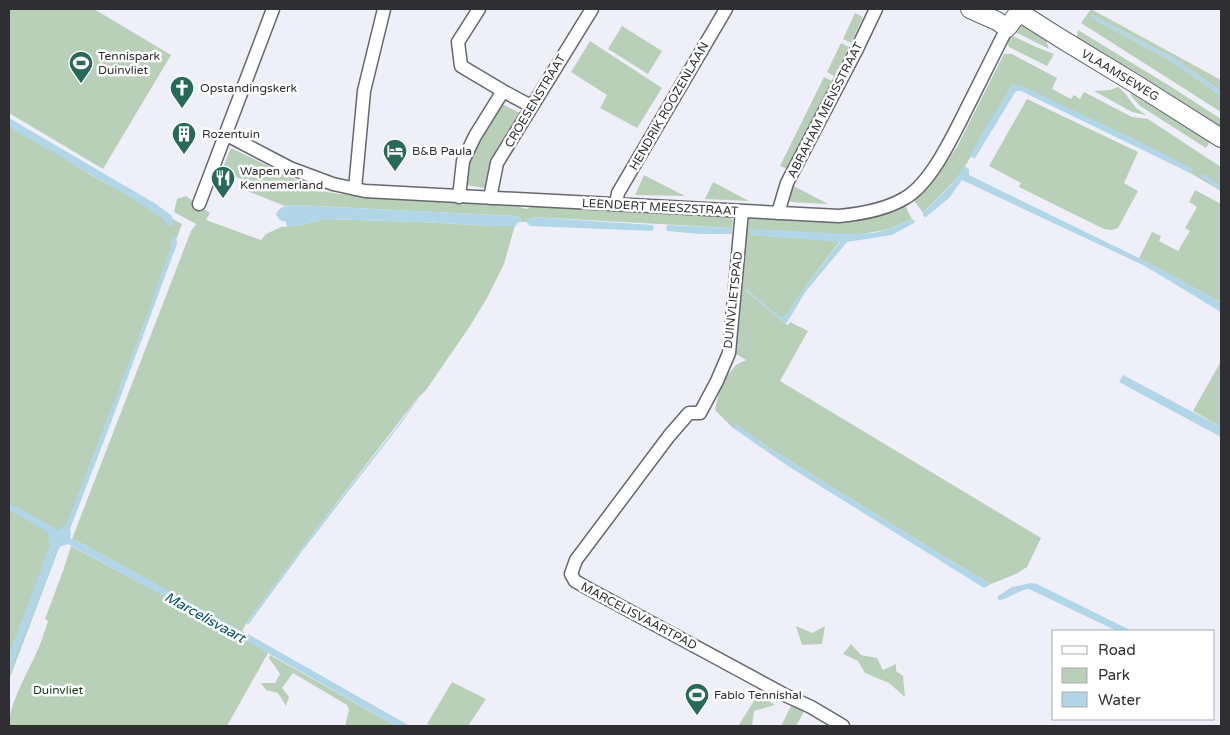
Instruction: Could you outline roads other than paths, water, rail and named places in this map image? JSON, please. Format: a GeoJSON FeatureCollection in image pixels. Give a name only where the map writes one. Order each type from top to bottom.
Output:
{"type":"FeatureCollection","features":[{"type":"Feature","properties":{"kind":"street"},"geometry":{"type":"LineString","coordinates":[[199,204],[273,9]]}},
{"type":"Feature","properties":{"kind":"street"},"geometry":{"type":"LineString","coordinates":[[355,190],[364,91],[370,60],[384,9]]}},
{"type":"Feature","properties":{"kind":"street"},"geometry":{"type":"LineString","coordinates":[[479,9],[458,42],[461,66],[531,106]]}},
{"type":"Feature","properties":{"kind":"street","name":"CROESENSTRAAT"},"geometry":{"type":"LineString","coordinates":[[490,198],[497,163],[592,9]]}},
{"type":"Feature","properties":{"kind":"street","name":"HENDRIK ROOZENLAAN"},"geometry":{"type":"LineString","coordinates":[[616,204],[618,193],[726,9]]}},
{"type":"Feature","properties":{"kind":"street","name":"ABRAHAM MENSSTRAAT"},"geometry":{"type":"LineString","coordinates":[[778,213],[788,182],[876,9]]}},
{"type":"Feature","properties":{"kind":"street"},"geometry":{"type":"LineString","coordinates":[[970,9],[997,21],[1007,28]]}},
{"type":"Feature","properties":{"kind":"street","name":"VLAAMSEWEG"},"geometry":{"type":"LineString","coordinates":[[1007,28],[1020,10],[1060,38],[1221,138]]}},
{"type":"Feature","properties":{"kind":"street","name":"LEENDERT MEESZSTRAAT"},"geometry":{"type":"LineString","coordinates":[[225,134],[290,168],[333,184],[366,192],[849,215],[869,211],[906,198],[933,171],[1007,28]]}},
{"type":"Feature","properties":{"kind":"street"},"geometry":{"type":"LineString","coordinates":[[459,196],[463,162],[475,136],[503,91]]}},
{"type":"Feature","properties":{"kind":"street","name":"DUINVLIETSPAD"},"geometry":{"type":"LineString","coordinates":[[700,413],[729,353],[742,211]]}},
{"type":"Feature","properties":{"kind":"street","name":"MARCELISVAARTPAD"},"geometry":{"type":"LineString","coordinates":[[700,413],[689,413],[669,436],[576,560],[571,574],[576,581],[589,589],[787,696],[811,707],[843,726]]}},
{"type":"Feature","properties":{"kind":"water"},"geometry":{"type":"Polygon","coordinates":[[[1092,15],[1172,57],[1221,91],[1221,96],[1171,61],[1090,17],[1092,15]]]}},
{"type":"Feature","properties":{"kind":"water"},"geometry":{"type":"Polygon","coordinates":[[[1013,84],[1029,89],[1193,169],[1190,173],[1021,91],[1016,91],[975,158],[973,158],[970,155],[1013,84]]]}},
{"type":"Feature","properties":{"kind":"water"},"geometry":{"type":"Polygon","coordinates":[[[9,118],[156,204],[172,216],[173,225],[169,226],[163,219],[135,200],[9,127],[9,118]]]}},
{"type":"Feature","properties":{"kind":"water"},"geometry":{"type":"Polygon","coordinates":[[[964,166],[969,169],[969,175],[1147,262],[1221,302],[1221,312],[1145,266],[962,180],[949,198],[926,217],[923,216],[923,213],[952,184],[964,166]]]}},
{"type":"Feature","properties":{"kind":"water"},"geometry":{"type":"Polygon","coordinates":[[[295,205],[515,216],[520,218],[522,222],[517,223],[516,226],[494,226],[326,219],[287,227],[286,222],[280,220],[276,215],[277,212],[283,207],[295,205]]]}},
{"type":"Feature","properties":{"kind":"water"},"geometry":{"type":"Polygon","coordinates":[[[531,217],[653,225],[654,228],[652,231],[530,226],[527,220],[531,217]]]}},
{"type":"Feature","properties":{"kind":"water"},"geometry":{"type":"Polygon","coordinates":[[[912,219],[915,221],[914,223],[892,235],[847,242],[806,291],[786,324],[746,291],[779,316],[784,317],[840,242],[752,235],[750,229],[849,234],[873,233],[889,229],[912,219]]]}},
{"type":"Feature","properties":{"kind":"water"},"geometry":{"type":"Polygon","coordinates":[[[667,225],[732,228],[732,234],[667,231],[667,225]]]}},
{"type":"Feature","properties":{"kind":"water","name":"Marcelisvaart"},"geometry":{"type":"Polygon","coordinates":[[[176,236],[177,244],[70,529],[70,538],[253,637],[410,726],[396,726],[268,653],[68,544],[59,547],[9,675],[9,655],[50,545],[48,533],[9,510],[9,503],[58,530],[66,525],[144,324],[171,246],[171,237],[176,236]]]}},
{"type":"Feature","properties":{"kind":"water"},"geometry":{"type":"Polygon","coordinates":[[[1123,375],[1221,427],[1221,437],[1119,382],[1123,375]]]}},
{"type":"Feature","properties":{"kind":"water"},"geometry":{"type":"Polygon","coordinates":[[[419,396],[402,422],[303,550],[248,625],[246,623],[419,396]]]}},
{"type":"Feature","properties":{"kind":"water"},"geometry":{"type":"Polygon","coordinates":[[[736,424],[774,451],[991,584],[984,588],[788,466],[733,428],[736,424]]]}},
{"type":"Feature","properties":{"kind":"water"},"geometry":{"type":"Polygon","coordinates":[[[1031,583],[1037,584],[1130,630],[1115,630],[1029,589],[998,600],[998,596],[1012,587],[1031,583]]]}},
{"type":"Feature","properties":{"kind":"waterway"},"geometry":{"type":"LineString","coordinates":[[1203,176],[1221,188]]}},
{"type":"Feature","properties":{"kind":"place","name":"Tennispark Duinvliet"},"geometry":{"type":"Point","coordinates":[81,84]}},
{"type":"Feature","properties":{"kind":"place","name":"Opstandingskerk"},"geometry":{"type":"Point","coordinates":[182,109]}},
{"type":"Feature","properties":{"kind":"place","name":"Rozentuin"},"geometry":{"type":"Point","coordinates":[184,155]}},
{"type":"Feature","properties":{"kind":"place","name":"B&B Paula"},"geometry":{"type":"Point","coordinates":[395,172]}},
{"type":"Feature","properties":{"kind":"place","name":"Wapen van Kennemerland"},"geometry":{"type":"Point","coordinates":[223,199]}},
{"type":"Feature","properties":{"kind":"place","name":"Fablo Tennishal"},"geometry":{"type":"Point","coordinates":[697,716]}},
{"type":"Feature","properties":{"kind":"park label","name":"Duinvliet"},"geometry":{"type":"Point","coordinates":[58,690]}}]}
